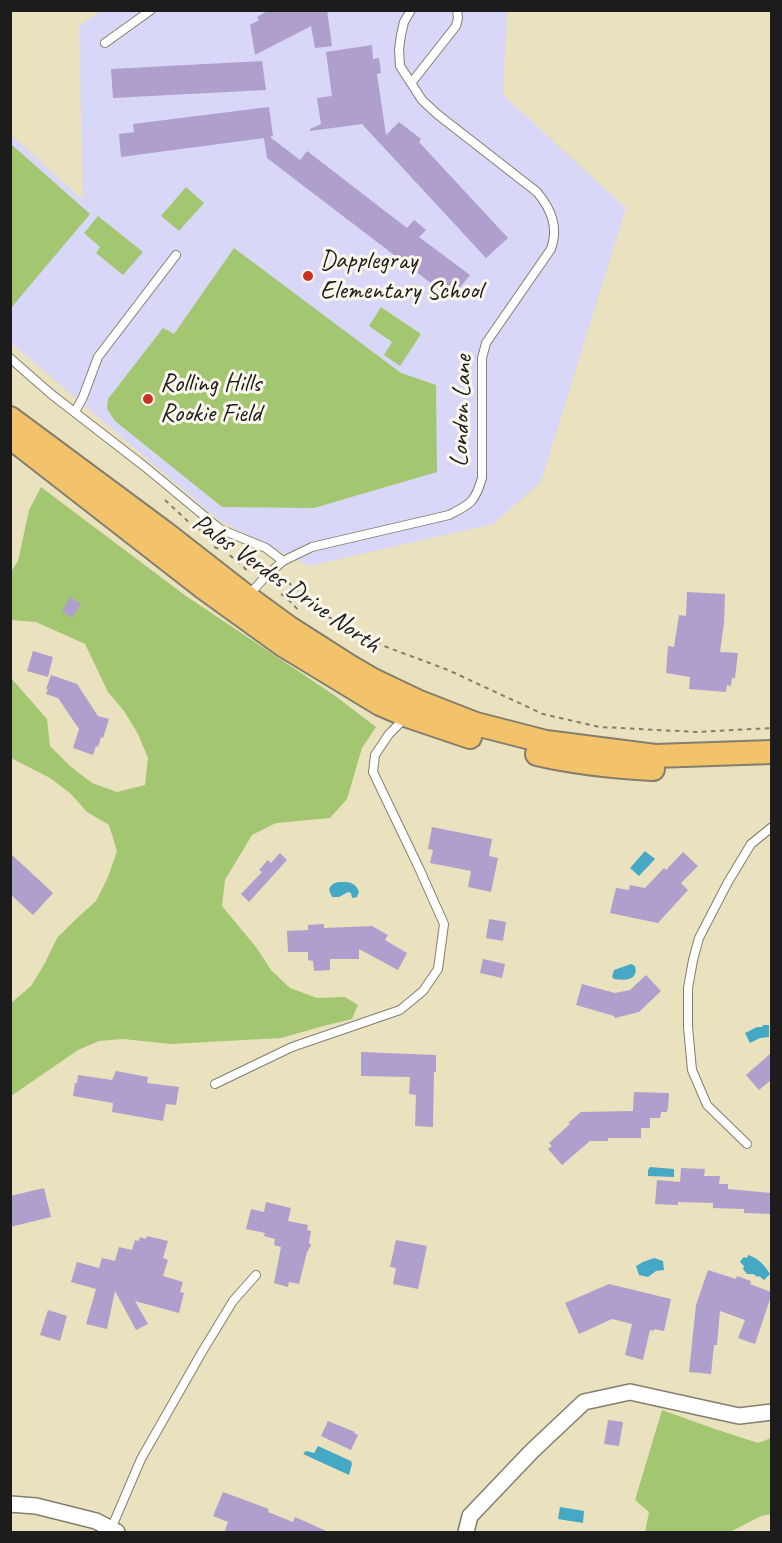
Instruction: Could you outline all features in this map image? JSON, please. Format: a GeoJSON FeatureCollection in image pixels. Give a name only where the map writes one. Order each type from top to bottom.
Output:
{"type":"FeatureCollection","features":[{"type":"Feature","properties":{"kind":"main road","name":"Palos Verdes Drive North"},"geometry":{"type":"LineString","coordinates":[[10,418],[288,627],[373,680],[412,709],[475,738],[571,761],[621,767],[656,769],[771,766]]}},
{"type":"Feature","properties":{"kind":"main road","name":"Palos Verdes Drive North"},"geometry":{"type":"LineString","coordinates":[[10,437],[204,588],[283,645],[380,704],[412,709],[546,742],[655,756],[771,752]]}},
{"type":"Feature","properties":{"kind":"main road"},"geometry":{"type":"LineString","coordinates":[[129,529],[156,537],[224,590],[247,597],[283,645]]}},
{"type":"Feature","properties":{"kind":"street"},"geometry":{"type":"LineString","coordinates":[[466,1533],[470,1516],[532,1451],[584,1402],[630,1392],[739,1416],[771,1412]]}},
{"type":"Feature","properties":{"kind":"street"},"geometry":{"type":"LineString","coordinates":[[10,1504],[46,1508],[96,1521],[114,1531]]}},
{"type":"Feature","properties":{"kind":"lane"},"geometry":{"type":"LineString","coordinates":[[105,43],[151,10]]}},
{"type":"Feature","properties":{"kind":"lane"},"geometry":{"type":"LineString","coordinates":[[411,10],[404,22],[399,49],[400,66],[412,82],[456,26],[457,10]]}},
{"type":"Feature","properties":{"kind":"lane","name":"London Lane"},"geometry":{"type":"LineString","coordinates":[[247,597],[283,561],[312,547],[449,515],[468,505],[477,495],[482,478],[482,358],[486,343],[551,249],[555,238],[555,227],[550,212],[537,192],[437,114],[422,100],[412,82]]}},
{"type":"Feature","properties":{"kind":"lane"},"geometry":{"type":"LineString","coordinates":[[75,412],[98,357],[176,255]]}},
{"type":"Feature","properties":{"kind":"lane"},"geometry":{"type":"LineString","coordinates":[[10,358],[51,394],[144,466],[219,529],[266,548],[283,561]]}},
{"type":"Feature","properties":{"kind":"lane"},"geometry":{"type":"LineString","coordinates":[[215,1084],[292,1047],[400,1010],[423,991],[438,969],[444,924],[373,772],[375,755],[389,734],[412,709]]}},
{"type":"Feature","properties":{"kind":"lane"},"geometry":{"type":"LineString","coordinates":[[747,1144],[707,1105],[692,1070],[688,1027],[688,988],[699,938],[751,844],[771,827]]}},
{"type":"Feature","properties":{"kind":"lane"},"geometry":{"type":"LineString","coordinates":[[114,1531],[141,1459],[233,1301],[256,1275]]}},
{"type":"Feature","properties":{"kind":"path"},"geometry":{"type":"LineString","coordinates":[[244,568],[252,558],[260,553]]}},
{"type":"Feature","properties":{"kind":"path"},"geometry":{"type":"LineString","coordinates":[[274,569],[325,615],[366,638],[448,670],[543,714],[600,727],[697,732],[771,728]]}},
{"type":"Feature","properties":{"kind":"path"},"geometry":{"type":"LineString","coordinates":[[280,594],[286,597],[306,618]]}},
{"type":"Feature","properties":{"kind":"shaded area","name":"Dapplegray Elementary School"},"geometry":{"type":"Polygon","coordinates":[[[101,11],[504,11],[507,13],[503,95],[626,208],[541,482],[493,524],[309,566],[220,521],[11,343],[10,134],[83,200],[79,26],[101,11]]]}},
{"type":"Feature","properties":{"kind":"green space"},"geometry":{"type":"Polygon","coordinates":[[[11,144],[90,214],[11,308],[11,144]]]}},
{"type":"Feature","properties":{"kind":"green space"},"geometry":{"type":"Polygon","coordinates":[[[186,187],[204,203],[179,231],[161,216],[186,187]]]}},
{"type":"Feature","properties":{"kind":"green space"},"geometry":{"type":"Polygon","coordinates":[[[98,216],[143,252],[123,275],[96,253],[100,247],[84,233],[98,216]]]}},
{"type":"Feature","properties":{"kind":"green space"},"geometry":{"type":"Polygon","coordinates":[[[234,248],[401,373],[436,385],[437,472],[314,508],[222,507],[115,421],[107,409],[108,399],[163,328],[174,334],[234,248]]]}},
{"type":"Feature","properties":{"kind":"green space"},"geometry":{"type":"Polygon","coordinates":[[[381,307],[421,334],[400,366],[384,355],[392,342],[369,326],[381,307]]]}},
{"type":"Feature","properties":{"kind":"green space"},"geometry":{"type":"Polygon","coordinates":[[[41,487],[186,596],[334,695],[376,727],[362,748],[347,799],[330,818],[276,823],[252,835],[225,880],[222,906],[256,947],[271,970],[290,988],[317,998],[345,997],[358,1005],[352,1019],[281,1038],[171,1044],[123,1039],[99,1041],[78,1050],[11,1096],[11,1003],[31,986],[57,938],[96,901],[117,851],[109,825],[87,812],[70,793],[50,778],[11,758],[11,678],[47,719],[50,746],[92,783],[117,792],[145,785],[148,758],[138,734],[124,711],[108,692],[85,644],[36,622],[11,620],[10,573],[18,561],[29,510],[41,487]]]}},
{"type":"Feature","properties":{"kind":"green space"},"geometry":{"type":"Polygon","coordinates":[[[662,1410],[758,1443],[771,1438],[771,1514],[761,1516],[730,1532],[645,1532],[649,1512],[635,1500],[662,1410]]]}},
{"type":"Feature","properties":{"kind":"water"},"geometry":{"type":"Polygon","coordinates":[[[645,851],[655,859],[639,876],[630,868],[645,851]]]}},
{"type":"Feature","properties":{"kind":"water"},"geometry":{"type":"Polygon","coordinates":[[[342,882],[356,887],[359,892],[357,897],[352,898],[351,893],[348,892],[339,897],[332,897],[329,890],[331,886],[342,882]]]}},
{"type":"Feature","properties":{"kind":"water"},"geometry":{"type":"Polygon","coordinates":[[[631,964],[635,966],[636,971],[633,977],[622,980],[612,977],[614,970],[631,964]]]}},
{"type":"Feature","properties":{"kind":"water"},"geometry":{"type":"Polygon","coordinates":[[[763,1025],[769,1025],[769,1037],[750,1043],[745,1033],[763,1025]]]}},
{"type":"Feature","properties":{"kind":"water"},"geometry":{"type":"Polygon","coordinates":[[[650,1167],[674,1169],[674,1177],[648,1176],[650,1167]]]}},
{"type":"Feature","properties":{"kind":"water"},"geometry":{"type":"Polygon","coordinates":[[[748,1255],[758,1260],[768,1270],[770,1274],[764,1280],[759,1276],[747,1274],[743,1269],[744,1266],[740,1262],[748,1255]]]}},
{"type":"Feature","properties":{"kind":"water"},"geometry":{"type":"Polygon","coordinates":[[[654,1258],[663,1261],[664,1270],[656,1271],[648,1277],[639,1275],[636,1266],[654,1258]]]}},
{"type":"Feature","properties":{"kind":"water"},"geometry":{"type":"Polygon","coordinates":[[[318,1446],[351,1461],[349,1475],[303,1454],[306,1451],[314,1453],[318,1446]]]}},
{"type":"Feature","properties":{"kind":"water"},"geometry":{"type":"Polygon","coordinates":[[[560,1507],[584,1511],[583,1523],[558,1519],[560,1507]]]}},
{"type":"Feature","properties":{"kind":"building"},"geometry":{"type":"Polygon","coordinates":[[[269,10],[327,10],[332,46],[315,48],[311,26],[255,55],[250,25],[259,20],[257,17],[269,10]]]}},
{"type":"Feature","properties":{"kind":"building"},"geometry":{"type":"Polygon","coordinates":[[[372,45],[373,59],[379,58],[381,73],[377,74],[386,135],[399,122],[421,139],[419,142],[508,238],[486,258],[362,124],[310,131],[321,124],[317,98],[332,96],[326,52],[372,45]]]}},
{"type":"Feature","properties":{"kind":"building"},"geometry":{"type":"Polygon","coordinates":[[[262,61],[266,90],[113,98],[111,69],[262,61]]]}},
{"type":"Feature","properties":{"kind":"building"},"geometry":{"type":"Polygon","coordinates":[[[269,107],[273,136],[270,137],[300,160],[307,151],[407,228],[414,220],[426,230],[419,237],[470,275],[453,300],[267,158],[264,138],[121,157],[119,134],[134,132],[133,124],[269,107]]]}},
{"type":"Feature","properties":{"kind":"building"},"geometry":{"type":"Polygon","coordinates":[[[687,592],[725,594],[720,652],[738,653],[735,678],[732,678],[731,686],[727,685],[726,692],[689,689],[690,677],[666,673],[668,646],[674,647],[679,615],[686,616],[687,592]]]}},
{"type":"Feature","properties":{"kind":"building"},"geometry":{"type":"Polygon","coordinates":[[[70,597],[81,604],[72,618],[62,611],[70,597]]]}},
{"type":"Feature","properties":{"kind":"building"},"geometry":{"type":"Polygon","coordinates":[[[33,651],[53,657],[48,677],[27,671],[33,651]]]}},
{"type":"Feature","properties":{"kind":"building"},"geometry":{"type":"Polygon","coordinates":[[[51,675],[77,684],[98,716],[109,719],[103,738],[101,737],[93,755],[73,748],[79,729],[58,698],[46,694],[51,675]]]}},
{"type":"Feature","properties":{"kind":"building"},"geometry":{"type":"Polygon","coordinates":[[[432,827],[492,839],[489,856],[498,858],[491,892],[468,887],[471,871],[430,863],[433,850],[428,849],[432,827]]]}},
{"type":"Feature","properties":{"kind":"building"},"geometry":{"type":"Polygon","coordinates":[[[683,852],[698,866],[681,883],[688,890],[658,923],[610,913],[616,888],[629,890],[630,885],[645,888],[683,852]]]}},
{"type":"Feature","properties":{"kind":"building"},"geometry":{"type":"Polygon","coordinates":[[[10,853],[53,893],[33,915],[10,894],[10,853]]]}},
{"type":"Feature","properties":{"kind":"building"},"geometry":{"type":"Polygon","coordinates":[[[280,853],[287,860],[249,902],[241,894],[262,872],[259,870],[268,860],[271,863],[280,853]]]}},
{"type":"Feature","properties":{"kind":"building"},"geometry":{"type":"Polygon","coordinates":[[[489,919],[506,922],[503,941],[486,938],[489,919]]]}},
{"type":"Feature","properties":{"kind":"building"},"geometry":{"type":"Polygon","coordinates":[[[324,924],[324,928],[372,926],[388,935],[385,940],[407,953],[398,970],[359,949],[359,959],[330,959],[330,970],[314,971],[313,961],[308,960],[308,952],[288,952],[287,931],[308,930],[308,925],[324,924]]]}},
{"type":"Feature","properties":{"kind":"building"},"geometry":{"type":"Polygon","coordinates":[[[483,959],[505,964],[502,978],[480,973],[483,959]]]}},
{"type":"Feature","properties":{"kind":"building"},"geometry":{"type":"Polygon","coordinates":[[[646,975],[661,991],[639,1012],[615,1018],[576,1005],[582,984],[615,993],[630,990],[646,975]]]}},
{"type":"Feature","properties":{"kind":"building"},"geometry":{"type":"Polygon","coordinates":[[[361,1052],[436,1055],[433,1127],[415,1126],[416,1095],[409,1094],[410,1077],[361,1076],[361,1052]]]}},
{"type":"Feature","properties":{"kind":"building"},"geometry":{"type":"Polygon","coordinates":[[[771,1053],[771,1080],[759,1090],[746,1075],[771,1053]]]}},
{"type":"Feature","properties":{"kind":"building"},"geometry":{"type":"Polygon","coordinates":[[[116,1071],[148,1077],[147,1083],[179,1087],[176,1105],[166,1104],[163,1121],[112,1112],[113,1103],[73,1096],[78,1075],[112,1080],[116,1071]]]}},
{"type":"Feature","properties":{"kind":"building"},"geometry":{"type":"Polygon","coordinates":[[[634,1092],[669,1093],[667,1112],[661,1112],[660,1118],[650,1118],[650,1128],[641,1128],[641,1138],[608,1138],[608,1141],[590,1141],[562,1165],[548,1149],[552,1146],[549,1143],[581,1112],[633,1111],[634,1092]]]}},
{"type":"Feature","properties":{"kind":"building"},"geometry":{"type":"Polygon","coordinates":[[[681,1168],[705,1169],[704,1176],[720,1176],[719,1184],[728,1184],[728,1189],[771,1193],[771,1214],[744,1213],[744,1209],[713,1208],[713,1203],[655,1204],[657,1180],[680,1182],[681,1168]]]}},
{"type":"Feature","properties":{"kind":"building"},"geometry":{"type":"Polygon","coordinates":[[[44,1188],[51,1217],[10,1227],[10,1196],[44,1188]]]}},
{"type":"Feature","properties":{"kind":"building"},"geometry":{"type":"Polygon","coordinates":[[[266,1202],[291,1208],[288,1221],[308,1225],[307,1230],[311,1231],[309,1243],[311,1245],[299,1284],[289,1282],[288,1287],[274,1283],[281,1247],[274,1245],[275,1239],[264,1236],[265,1233],[246,1229],[251,1209],[264,1212],[266,1202]]]}},
{"type":"Feature","properties":{"kind":"building"},"geometry":{"type":"Polygon","coordinates":[[[147,1236],[168,1241],[163,1258],[168,1260],[163,1276],[183,1282],[180,1292],[184,1293],[179,1313],[135,1301],[148,1324],[136,1330],[115,1291],[107,1329],[86,1324],[96,1289],[71,1282],[77,1262],[99,1268],[102,1258],[115,1261],[119,1247],[132,1250],[135,1240],[139,1241],[140,1237],[146,1239],[147,1236]]]}},
{"type":"Feature","properties":{"kind":"building"},"geometry":{"type":"Polygon","coordinates":[[[396,1240],[427,1246],[418,1289],[393,1284],[396,1268],[390,1267],[396,1240]]]}},
{"type":"Feature","properties":{"kind":"building"},"geometry":{"type":"Polygon","coordinates":[[[708,1270],[736,1279],[737,1276],[771,1292],[755,1344],[738,1338],[745,1320],[720,1311],[717,1345],[714,1345],[711,1374],[689,1372],[696,1305],[708,1270]]]}},
{"type":"Feature","properties":{"kind":"building"},"geometry":{"type":"Polygon","coordinates":[[[609,1284],[671,1299],[664,1331],[650,1330],[643,1360],[625,1355],[632,1324],[612,1319],[579,1334],[565,1303],[609,1284]]]}},
{"type":"Feature","properties":{"kind":"building"},"geometry":{"type":"Polygon","coordinates":[[[48,1310],[67,1316],[60,1341],[40,1335],[48,1310]]]}},
{"type":"Feature","properties":{"kind":"building"},"geometry":{"type":"Polygon","coordinates":[[[608,1420],[623,1422],[619,1446],[604,1444],[608,1420]]]}},
{"type":"Feature","properties":{"kind":"building"},"geometry":{"type":"Polygon","coordinates":[[[328,1421],[358,1435],[351,1450],[321,1436],[328,1421]]]}},
{"type":"Feature","properties":{"kind":"building"},"geometry":{"type":"Polygon","coordinates":[[[223,1492],[269,1509],[268,1512],[293,1522],[295,1517],[331,1533],[224,1533],[228,1522],[213,1516],[223,1492]]]}},
{"type":"Feature","properties":{"kind":"place","name":"Dapplegray Elementary School"},"geometry":{"type":"Point","coordinates":[308,276]}},
{"type":"Feature","properties":{"kind":"place","name":"Rolling Hills Rookie Field"},"geometry":{"type":"Point","coordinates":[148,399]}}]}
